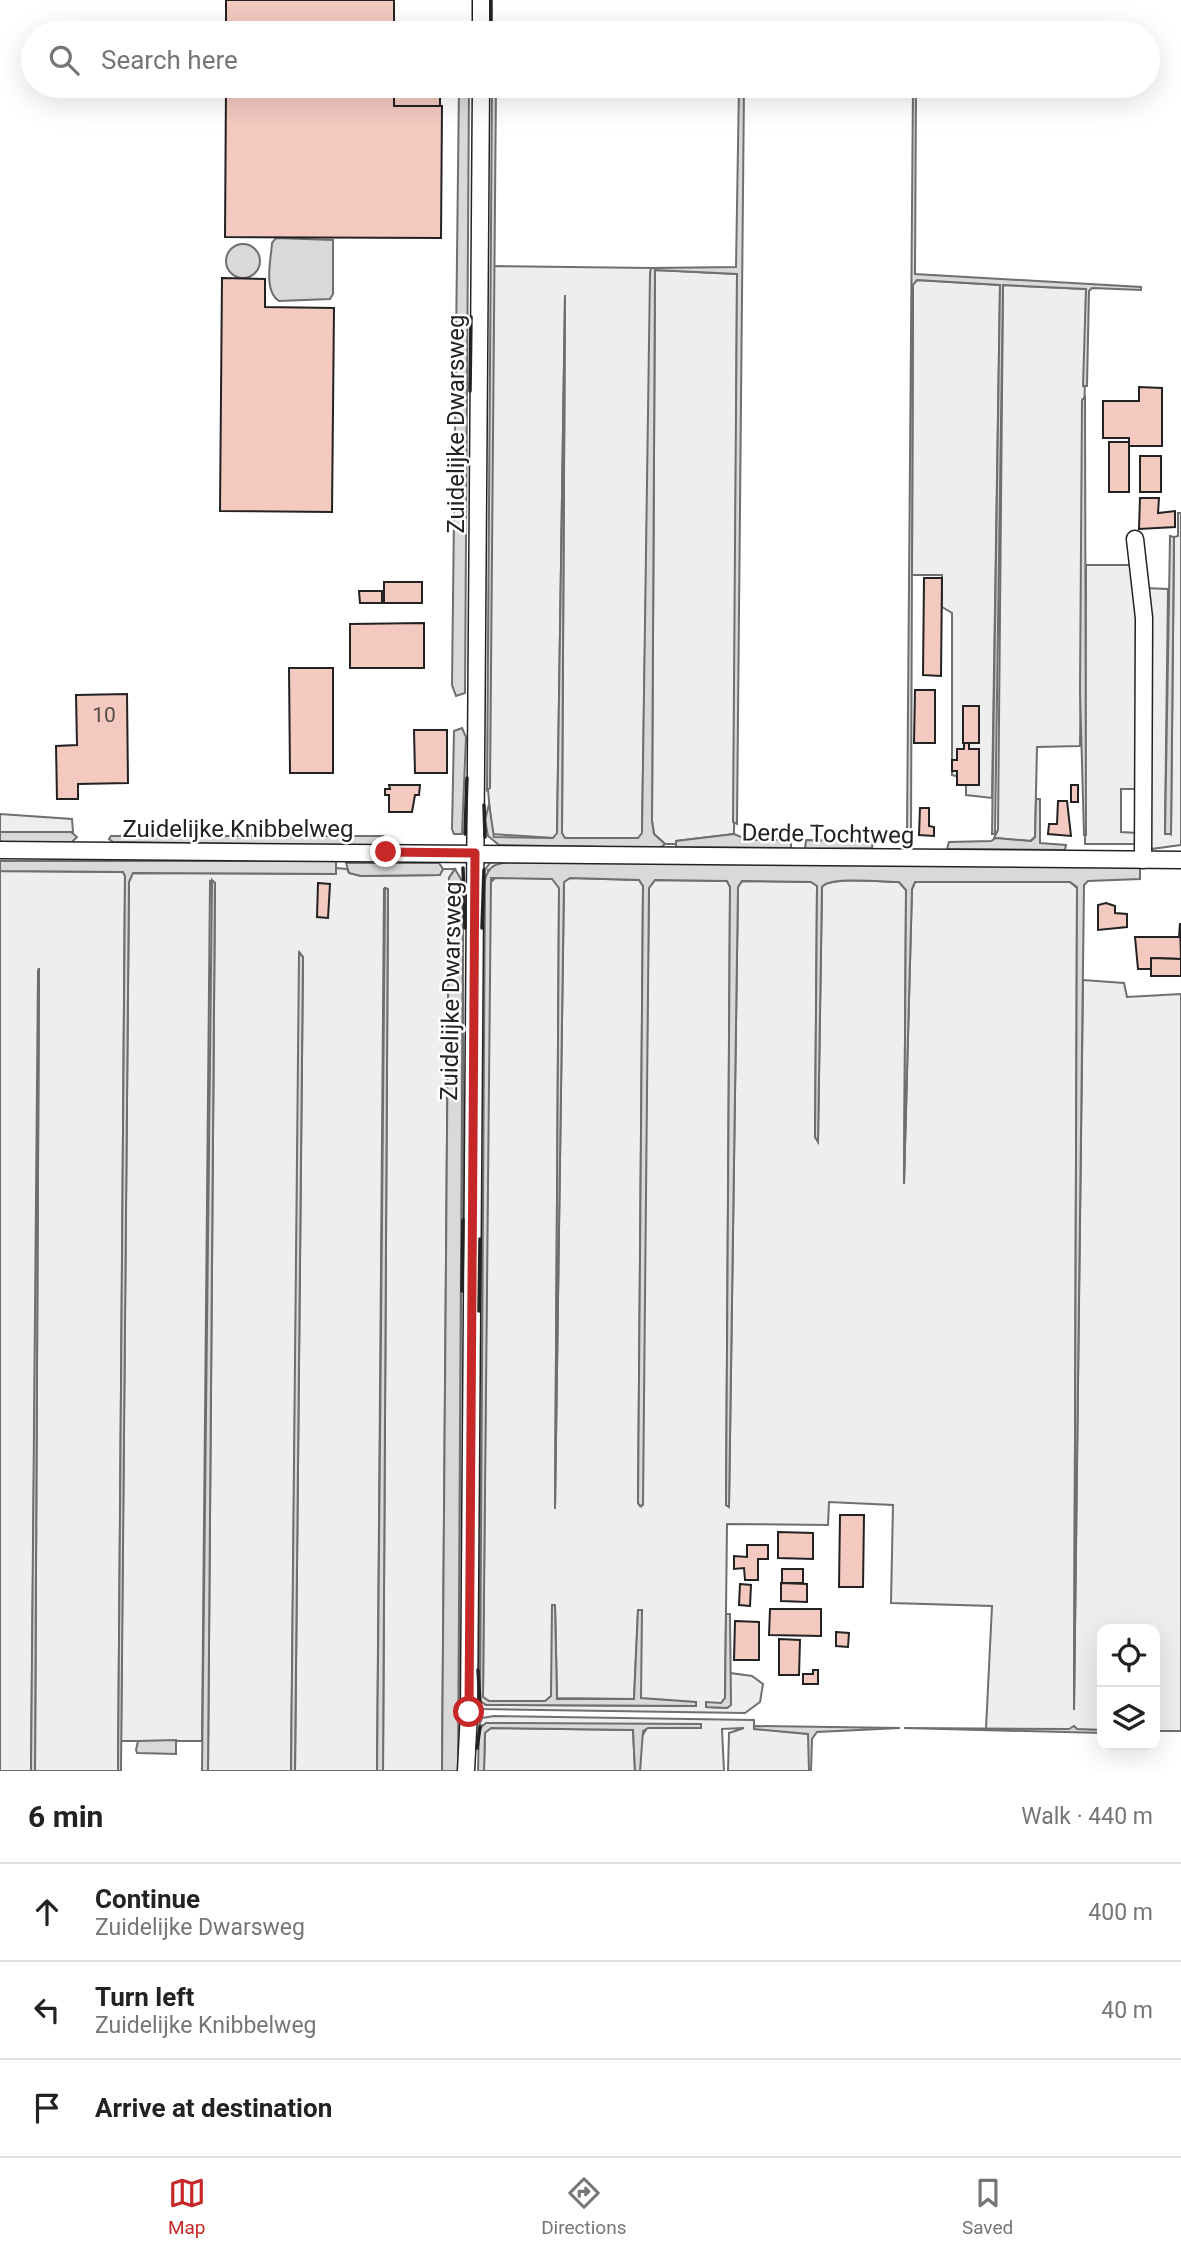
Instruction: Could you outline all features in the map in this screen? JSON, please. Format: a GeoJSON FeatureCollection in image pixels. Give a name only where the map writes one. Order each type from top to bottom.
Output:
{"type":"FeatureCollection","features":[{"type":"Feature","properties":{"kind":"street"},"geometry":{"type":"LineString","coordinates":[[481,0],[481,21]]}},
{"type":"Feature","properties":{"kind":"street","name":"Zuidelijke Dwarsweg"},"geometry":{"type":"LineString","coordinates":[[466,1771],[469,1712],[481,98]]}},
{"type":"Feature","properties":{"kind":"street"},"geometry":{"type":"LineString","coordinates":[[1135,539],[1145,659],[1143,860]]}},
{"type":"Feature","properties":{"kind":"street","name":"Zuidelijke Knibbelweg"},"geometry":{"type":"LineString","coordinates":[[0,850],[475,853]]}},
{"type":"Feature","properties":{"kind":"street","name":"Derde Tochtweg"},"geometry":{"type":"LineString","coordinates":[[475,853],[1181,860]]}},
{"type":"Feature","properties":{"kind":"shaded area"},"geometry":{"type":"Polygon","coordinates":[[[459,98],[469,98],[465,693],[456,696],[452,685],[459,98]]]}},
{"type":"Feature","properties":{"kind":"shaded area"},"geometry":{"type":"Polygon","coordinates":[[[492,98],[496,98],[490,788],[487,790],[492,98]]]}},
{"type":"Feature","properties":{"kind":"shaded area"},"geometry":{"type":"Polygon","coordinates":[[[739,98],[744,98],[737,824],[733,822],[737,274],[655,270],[652,821],[654,834],[665,844],[660,848],[499,845],[488,836],[485,820],[489,804],[494,837],[553,838],[557,833],[565,295],[562,833],[565,838],[638,838],[642,833],[650,273],[651,268],[736,267],[739,98]]]}},
{"type":"Feature","properties":{"kind":"shaded area"},"geometry":{"type":"Polygon","coordinates":[[[913,98],[916,98],[915,274],[1141,287],[1141,290],[1092,288],[1089,291],[1087,386],[1083,386],[1086,289],[1003,285],[995,834],[992,834],[1000,285],[917,280],[913,285],[911,832],[907,832],[913,98]]]}},
{"type":"Feature","properties":{"kind":"shaded area"},"geometry":{"type":"Polygon","coordinates":[[[276,238],[333,240],[333,294],[330,299],[279,301],[274,296],[269,275],[272,243],[276,238]]]}},
{"type":"Feature","properties":{"kind":"shaded area"},"geometry":{"type":"Polygon","coordinates":[[[243,244],[255,249],[260,261],[255,273],[243,278],[231,273],[226,261],[231,249],[243,244]]]}},
{"type":"Feature","properties":{"kind":"shaded area"},"geometry":{"type":"Polygon","coordinates":[[[494,266],[651,268],[642,833],[639,838],[564,838],[562,833],[565,295],[557,833],[554,838],[492,834],[488,790],[494,266]]]}},
{"type":"Feature","properties":{"kind":"shaded area"},"geometry":{"type":"Polygon","coordinates":[[[655,270],[737,274],[734,834],[677,841],[676,844],[665,844],[654,834],[652,821],[655,270]]]}},
{"type":"Feature","properties":{"kind":"shaded area"},"geometry":{"type":"Polygon","coordinates":[[[917,280],[1000,285],[992,798],[966,795],[966,779],[952,775],[952,613],[942,607],[942,575],[912,575],[913,285],[917,280]]]}},
{"type":"Feature","properties":{"kind":"shaded area"},"geometry":{"type":"Polygon","coordinates":[[[1003,285],[1086,289],[1080,746],[1037,747],[1035,837],[1030,841],[994,838],[998,830],[1003,285]]]}},
{"type":"Feature","properties":{"kind":"shaded area"},"geometry":{"type":"Polygon","coordinates":[[[1085,397],[1084,835],[1080,692],[1082,400],[1085,397]]]}},
{"type":"Feature","properties":{"kind":"shaded area"},"geometry":{"type":"Polygon","coordinates":[[[1178,513],[1181,513],[1181,845],[1151,849],[1145,588],[1168,589],[1165,828],[1171,834],[1174,537],[1178,536],[1178,513]]]}},
{"type":"Feature","properties":{"kind":"shaded area"},"geometry":{"type":"Polygon","coordinates":[[[1170,536],[1174,537],[1171,834],[1165,834],[1170,536]]]}},
{"type":"Feature","properties":{"kind":"shaded area"},"geometry":{"type":"Polygon","coordinates":[[[1086,565],[1130,565],[1140,622],[1139,789],[1121,789],[1121,832],[1138,833],[1136,844],[1085,844],[1086,565]]]}},
{"type":"Feature","properties":{"kind":"shaded area"},"geometry":{"type":"Polygon","coordinates":[[[462,728],[466,737],[462,834],[454,834],[454,731],[462,728]]]}},
{"type":"Feature","properties":{"kind":"shaded area"},"geometry":{"type":"Polygon","coordinates":[[[1036,799],[1040,799],[1040,843],[1066,845],[1065,850],[947,849],[949,842],[991,841],[996,838],[1031,841],[1035,837],[1036,799]]]}},
{"type":"Feature","properties":{"kind":"shaded area"},"geometry":{"type":"Polygon","coordinates":[[[0,814],[72,819],[73,832],[0,832],[0,814]]]}},
{"type":"Feature","properties":{"kind":"shaded area"},"geometry":{"type":"Polygon","coordinates":[[[0,832],[71,832],[77,837],[70,844],[0,843],[0,832]]]}},
{"type":"Feature","properties":{"kind":"shaded area"},"geometry":{"type":"Polygon","coordinates":[[[734,834],[748,840],[791,840],[791,848],[676,847],[676,841],[734,834]]]}},
{"type":"Feature","properties":{"kind":"shaded area"},"geometry":{"type":"Polygon","coordinates":[[[111,836],[383,836],[393,842],[383,846],[113,842],[109,839],[111,836]]]}},
{"type":"Feature","properties":{"kind":"shaded area"},"geometry":{"type":"Polygon","coordinates":[[[806,840],[873,841],[872,848],[805,849],[806,840]]]}},
{"type":"Feature","properties":{"kind":"shaded area"},"geometry":{"type":"Polygon","coordinates":[[[643,858],[488,870],[479,1669],[471,1645],[483,872],[491,862],[643,858]]]}},
{"type":"Feature","properties":{"kind":"shaded area"},"geometry":{"type":"Polygon","coordinates":[[[0,861],[336,861],[336,874],[133,873],[129,882],[121,1771],[118,1771],[125,876],[123,872],[0,871],[0,861]]]}},
{"type":"Feature","properties":{"kind":"shaded area"},"geometry":{"type":"Polygon","coordinates":[[[510,862],[1140,867],[1140,879],[1088,881],[1084,885],[1074,1710],[1077,887],[1070,882],[915,882],[912,889],[904,1184],[906,890],[899,882],[845,881],[822,887],[818,1142],[815,1137],[817,886],[811,882],[742,881],[738,887],[729,1507],[726,1505],[730,887],[727,881],[655,880],[649,888],[643,1505],[640,1506],[643,886],[639,880],[570,878],[564,882],[555,1509],[559,888],[552,879],[491,878],[483,1697],[489,1701],[545,1701],[551,1696],[552,1605],[555,1605],[557,1699],[634,1699],[638,1610],[642,1610],[641,1698],[696,1702],[696,1706],[486,1705],[480,1701],[485,880],[493,866],[510,862]]]}},
{"type":"Feature","properties":{"kind":"shaded area"},"geometry":{"type":"Polygon","coordinates":[[[346,863],[439,863],[443,869],[440,875],[361,876],[349,873],[346,863]]]}},
{"type":"Feature","properties":{"kind":"shaded area"},"geometry":{"type":"Polygon","coordinates":[[[336,868],[347,869],[349,873],[361,876],[439,875],[443,869],[455,869],[449,878],[442,1771],[383,1771],[388,890],[384,889],[377,1771],[295,1771],[303,957],[300,953],[291,1771],[208,1771],[215,883],[210,881],[202,1741],[121,1741],[129,882],[132,873],[336,874],[336,868]]]}},
{"type":"Feature","properties":{"kind":"shaded area"},"geometry":{"type":"Polygon","coordinates":[[[455,869],[462,881],[463,927],[458,1771],[442,1771],[449,878],[455,869]]]}},
{"type":"Feature","properties":{"kind":"shaded area"},"geometry":{"type":"Polygon","coordinates":[[[0,871],[123,872],[125,876],[118,1771],[35,1771],[39,969],[31,1771],[0,1771],[0,871]]]}},
{"type":"Feature","properties":{"kind":"shaded area"},"geometry":{"type":"Polygon","coordinates":[[[496,877],[553,879],[559,888],[555,1508],[564,882],[570,878],[639,880],[643,886],[638,1503],[641,1506],[649,888],[655,880],[727,881],[730,887],[726,1505],[729,1507],[738,887],[742,881],[811,882],[817,886],[815,1137],[818,1141],[822,887],[845,881],[899,882],[906,890],[904,1184],[912,889],[915,882],[1070,882],[1077,888],[1074,1710],[1083,980],[1124,983],[1127,997],[1181,994],[1181,1731],[1160,1731],[1160,1624],[1097,1624],[1097,1730],[986,1729],[992,1606],[891,1603],[893,1505],[829,1502],[828,1525],[727,1524],[725,1698],[721,1703],[706,1707],[727,1708],[730,1705],[730,1673],[752,1676],[763,1684],[760,1702],[745,1713],[483,1709],[477,1705],[480,1701],[486,1705],[695,1706],[696,1703],[641,1699],[641,1610],[638,1610],[634,1699],[557,1698],[555,1605],[551,1696],[546,1701],[489,1701],[483,1697],[490,883],[496,877]]]}},
{"type":"Feature","properties":{"kind":"shaded area"},"geometry":{"type":"Polygon","coordinates":[[[212,880],[215,883],[208,1771],[202,1771],[212,880]]]}},
{"type":"Feature","properties":{"kind":"shaded area"},"geometry":{"type":"Polygon","coordinates":[[[385,888],[388,889],[383,1771],[377,1771],[385,888]]]}},
{"type":"Feature","properties":{"kind":"shaded area"},"geometry":{"type":"Polygon","coordinates":[[[469,926],[465,1222],[463,1224],[463,927],[469,926]]]}},
{"type":"Feature","properties":{"kind":"shaded area"},"geometry":{"type":"Polygon","coordinates":[[[299,953],[303,957],[295,1771],[291,1771],[299,953]]]}},
{"type":"Feature","properties":{"kind":"shaded area"},"geometry":{"type":"Polygon","coordinates":[[[39,968],[35,1771],[31,1771],[38,971],[39,968]]]}},
{"type":"Feature","properties":{"kind":"shaded area"},"geometry":{"type":"Polygon","coordinates":[[[461,1289],[464,1289],[466,1302],[461,1771],[458,1771],[461,1289]]]}},
{"type":"Feature","properties":{"kind":"shaded area"},"geometry":{"type":"Polygon","coordinates":[[[726,1614],[730,1614],[731,1705],[727,1708],[706,1707],[706,1702],[721,1703],[725,1698],[726,1614]]]}},
{"type":"Feature","properties":{"kind":"shaded area"},"geometry":{"type":"Polygon","coordinates":[[[482,1718],[754,1720],[754,1728],[809,1734],[809,1771],[728,1771],[729,1733],[744,1728],[722,1729],[724,1771],[640,1771],[641,1738],[647,1728],[479,1725],[482,1718]]]}},
{"type":"Feature","properties":{"kind":"shaded area"},"geometry":{"type":"Polygon","coordinates":[[[486,1723],[701,1724],[701,1728],[648,1728],[643,1731],[640,1771],[635,1771],[633,1730],[491,1728],[485,1733],[484,1771],[478,1771],[479,1729],[486,1723]]]}},
{"type":"Feature","properties":{"kind":"shaded area"},"geometry":{"type":"Polygon","coordinates":[[[754,1726],[900,1728],[817,1732],[812,1739],[809,1771],[808,1734],[754,1729],[754,1726]]]}},
{"type":"Feature","properties":{"kind":"shaded area"},"geometry":{"type":"Polygon","coordinates":[[[1074,1726],[1077,1729],[1097,1730],[1097,1733],[904,1728],[1069,1729],[1074,1726]]]}},
{"type":"Feature","properties":{"kind":"shaded area"},"geometry":{"type":"Polygon","coordinates":[[[491,1728],[633,1730],[635,1771],[484,1771],[485,1732],[491,1728]]]}},
{"type":"Feature","properties":{"kind":"shaded area"},"geometry":{"type":"Polygon","coordinates":[[[176,1740],[176,1754],[137,1753],[136,1750],[138,1741],[176,1740]]]}},
{"type":"Feature","properties":{"kind":"building"},"geometry":{"type":"Polygon","coordinates":[[[226,0],[394,0],[394,21],[226,21],[226,0]]]}},
{"type":"Feature","properties":{"kind":"building"},"geometry":{"type":"Polygon","coordinates":[[[226,98],[394,98],[394,106],[442,106],[441,238],[225,237],[226,98]]]}},
{"type":"Feature","properties":{"kind":"building"},"geometry":{"type":"Polygon","coordinates":[[[394,98],[440,98],[440,106],[394,106],[394,98]]]}},
{"type":"Feature","properties":{"kind":"building"},"geometry":{"type":"Polygon","coordinates":[[[222,278],[265,279],[265,307],[334,308],[332,512],[220,511],[222,278]]]}},
{"type":"Feature","properties":{"kind":"building"},"geometry":{"type":"Polygon","coordinates":[[[1139,387],[1162,388],[1162,446],[1129,446],[1129,438],[1103,438],[1103,401],[1139,401],[1139,387]]]}},
{"type":"Feature","properties":{"kind":"building"},"geometry":{"type":"Polygon","coordinates":[[[1109,442],[1129,442],[1129,492],[1109,492],[1109,442]]]}},
{"type":"Feature","properties":{"kind":"building"},"geometry":{"type":"Polygon","coordinates":[[[1140,456],[1161,456],[1161,492],[1140,492],[1140,456]]]}},
{"type":"Feature","properties":{"kind":"building"},"geometry":{"type":"Polygon","coordinates":[[[1140,498],[1159,498],[1158,513],[1175,511],[1175,527],[1139,529],[1140,498]]]}},
{"type":"Feature","properties":{"kind":"building"},"geometry":{"type":"Polygon","coordinates":[[[924,578],[942,578],[941,676],[923,675],[924,578]]]}},
{"type":"Feature","properties":{"kind":"building"},"geometry":{"type":"Polygon","coordinates":[[[384,582],[422,582],[422,603],[384,603],[384,582]]]}},
{"type":"Feature","properties":{"kind":"building"},"geometry":{"type":"Polygon","coordinates":[[[359,591],[382,591],[382,603],[360,603],[359,591]]]}},
{"type":"Feature","properties":{"kind":"building"},"geometry":{"type":"Polygon","coordinates":[[[424,623],[424,668],[350,668],[350,624],[424,623]]]}},
{"type":"Feature","properties":{"kind":"building"},"geometry":{"type":"Polygon","coordinates":[[[289,668],[333,668],[333,773],[290,773],[289,668]]]}},
{"type":"Feature","properties":{"kind":"building"},"geometry":{"type":"Polygon","coordinates":[[[915,690],[935,690],[935,743],[914,743],[915,690]]]}},
{"type":"Feature","properties":{"kind":"building"},"geometry":{"type":"Polygon","coordinates":[[[127,694],[128,783],[78,784],[78,799],[57,799],[56,746],[77,745],[76,695],[127,694]]]}},
{"type":"Feature","properties":{"kind":"building"},"geometry":{"type":"Polygon","coordinates":[[[963,706],[979,706],[979,743],[963,743],[963,706]]]}},
{"type":"Feature","properties":{"kind":"building"},"geometry":{"type":"Polygon","coordinates":[[[414,730],[447,730],[447,773],[415,773],[414,730]]]}},
{"type":"Feature","properties":{"kind":"building"},"geometry":{"type":"Polygon","coordinates":[[[964,743],[969,743],[969,749],[979,749],[979,785],[957,785],[957,771],[952,771],[952,760],[957,760],[957,749],[964,749],[964,743]]]}},
{"type":"Feature","properties":{"kind":"building"},"geometry":{"type":"Polygon","coordinates":[[[389,785],[420,785],[412,812],[389,812],[389,795],[385,795],[385,789],[390,789],[389,785]]]}},
{"type":"Feature","properties":{"kind":"building"},"geometry":{"type":"Polygon","coordinates":[[[1071,785],[1078,785],[1078,802],[1071,802],[1071,785]]]}},
{"type":"Feature","properties":{"kind":"building"},"geometry":{"type":"Polygon","coordinates":[[[1058,801],[1067,801],[1071,836],[1048,834],[1049,824],[1057,824],[1058,801]]]}},
{"type":"Feature","properties":{"kind":"building"},"geometry":{"type":"Polygon","coordinates":[[[920,808],[929,808],[929,826],[934,827],[934,836],[919,835],[920,808]]]}},
{"type":"Feature","properties":{"kind":"building"},"geometry":{"type":"Polygon","coordinates":[[[318,883],[330,884],[328,918],[317,917],[318,883]]]}},
{"type":"Feature","properties":{"kind":"building"},"geometry":{"type":"Polygon","coordinates":[[[1106,903],[1115,906],[1115,913],[1127,914],[1127,927],[1098,930],[1098,905],[1106,903]]]}},
{"type":"Feature","properties":{"kind":"building"},"geometry":{"type":"Polygon","coordinates":[[[1180,923],[1181,959],[1151,958],[1151,969],[1138,969],[1135,937],[1179,937],[1180,923]]]}},
{"type":"Feature","properties":{"kind":"building"},"geometry":{"type":"Polygon","coordinates":[[[1151,958],[1181,959],[1181,976],[1151,976],[1151,958]]]}},
{"type":"Feature","properties":{"kind":"building"},"geometry":{"type":"Polygon","coordinates":[[[840,1515],[864,1515],[863,1587],[839,1587],[840,1515]]]}},
{"type":"Feature","properties":{"kind":"building"},"geometry":{"type":"Polygon","coordinates":[[[778,1532],[813,1533],[813,1559],[778,1558],[778,1532]]]}},
{"type":"Feature","properties":{"kind":"building"},"geometry":{"type":"Polygon","coordinates":[[[747,1545],[768,1545],[768,1559],[758,1559],[758,1580],[745,1580],[744,1568],[734,1569],[734,1556],[747,1557],[747,1545]]]}},
{"type":"Feature","properties":{"kind":"building"},"geometry":{"type":"Polygon","coordinates":[[[782,1569],[803,1569],[803,1583],[782,1583],[782,1569]]]}},
{"type":"Feature","properties":{"kind":"building"},"geometry":{"type":"Polygon","coordinates":[[[781,1583],[807,1584],[807,1602],[781,1601],[781,1583]]]}},
{"type":"Feature","properties":{"kind":"building"},"geometry":{"type":"Polygon","coordinates":[[[740,1584],[751,1585],[750,1606],[739,1605],[740,1584]]]}},
{"type":"Feature","properties":{"kind":"building"},"geometry":{"type":"Polygon","coordinates":[[[770,1609],[821,1609],[821,1636],[769,1635],[770,1609]]]}},
{"type":"Feature","properties":{"kind":"building"},"geometry":{"type":"Polygon","coordinates":[[[735,1621],[759,1622],[759,1660],[734,1660],[735,1621]]]}},
{"type":"Feature","properties":{"kind":"building"},"geometry":{"type":"Polygon","coordinates":[[[836,1632],[849,1633],[848,1647],[836,1646],[836,1632]]]}},
{"type":"Feature","properties":{"kind":"building"},"geometry":{"type":"Polygon","coordinates":[[[779,1639],[800,1640],[799,1675],[779,1675],[779,1639]]]}},
{"type":"Feature","properties":{"kind":"building"},"geometry":{"type":"Polygon","coordinates":[[[813,1670],[818,1670],[818,1684],[803,1684],[803,1674],[813,1674],[813,1670]]]}},
{"type":"Feature","properties":{"kind":"wall"},"geometry":{"type":"LineString","coordinates":[[491,0],[491,21]]}},
{"type":"Feature","properties":{"kind":"wall"},"geometry":{"type":"LineString","coordinates":[[470,391],[471,317]]}},
{"type":"Feature","properties":{"kind":"wall"},"geometry":{"type":"LineString","coordinates":[[465,834],[467,778]]}},
{"type":"Feature","properties":{"kind":"wall"},"geometry":{"type":"LineString","coordinates":[[484,805],[485,837]]}},
{"type":"Feature","properties":{"kind":"wall"},"geometry":{"type":"LineString","coordinates":[[463,868],[465,928]]}},
{"type":"Feature","properties":{"kind":"wall"},"geometry":{"type":"LineString","coordinates":[[482,928],[484,870]]}},
{"type":"Feature","properties":{"kind":"wall"},"geometry":{"type":"LineString","coordinates":[[462,1291],[463,1220]]}},
{"type":"Feature","properties":{"kind":"wall"},"geometry":{"type":"LineString","coordinates":[[479,1311],[480,1239]]}},
{"type":"Feature","properties":{"kind":"wall"},"geometry":{"type":"LineString","coordinates":[[478,1670],[480,1703]]}},
{"type":"Feature","properties":{"kind":"wall"},"geometry":{"type":"LineString","coordinates":[[477,1748],[480,1727]]}},
{"type":"Feature","properties":{"kind":"route"},"geometry":{"type":"LineString","coordinates":[[386,852],[475,853],[469,1712]]}}]}
